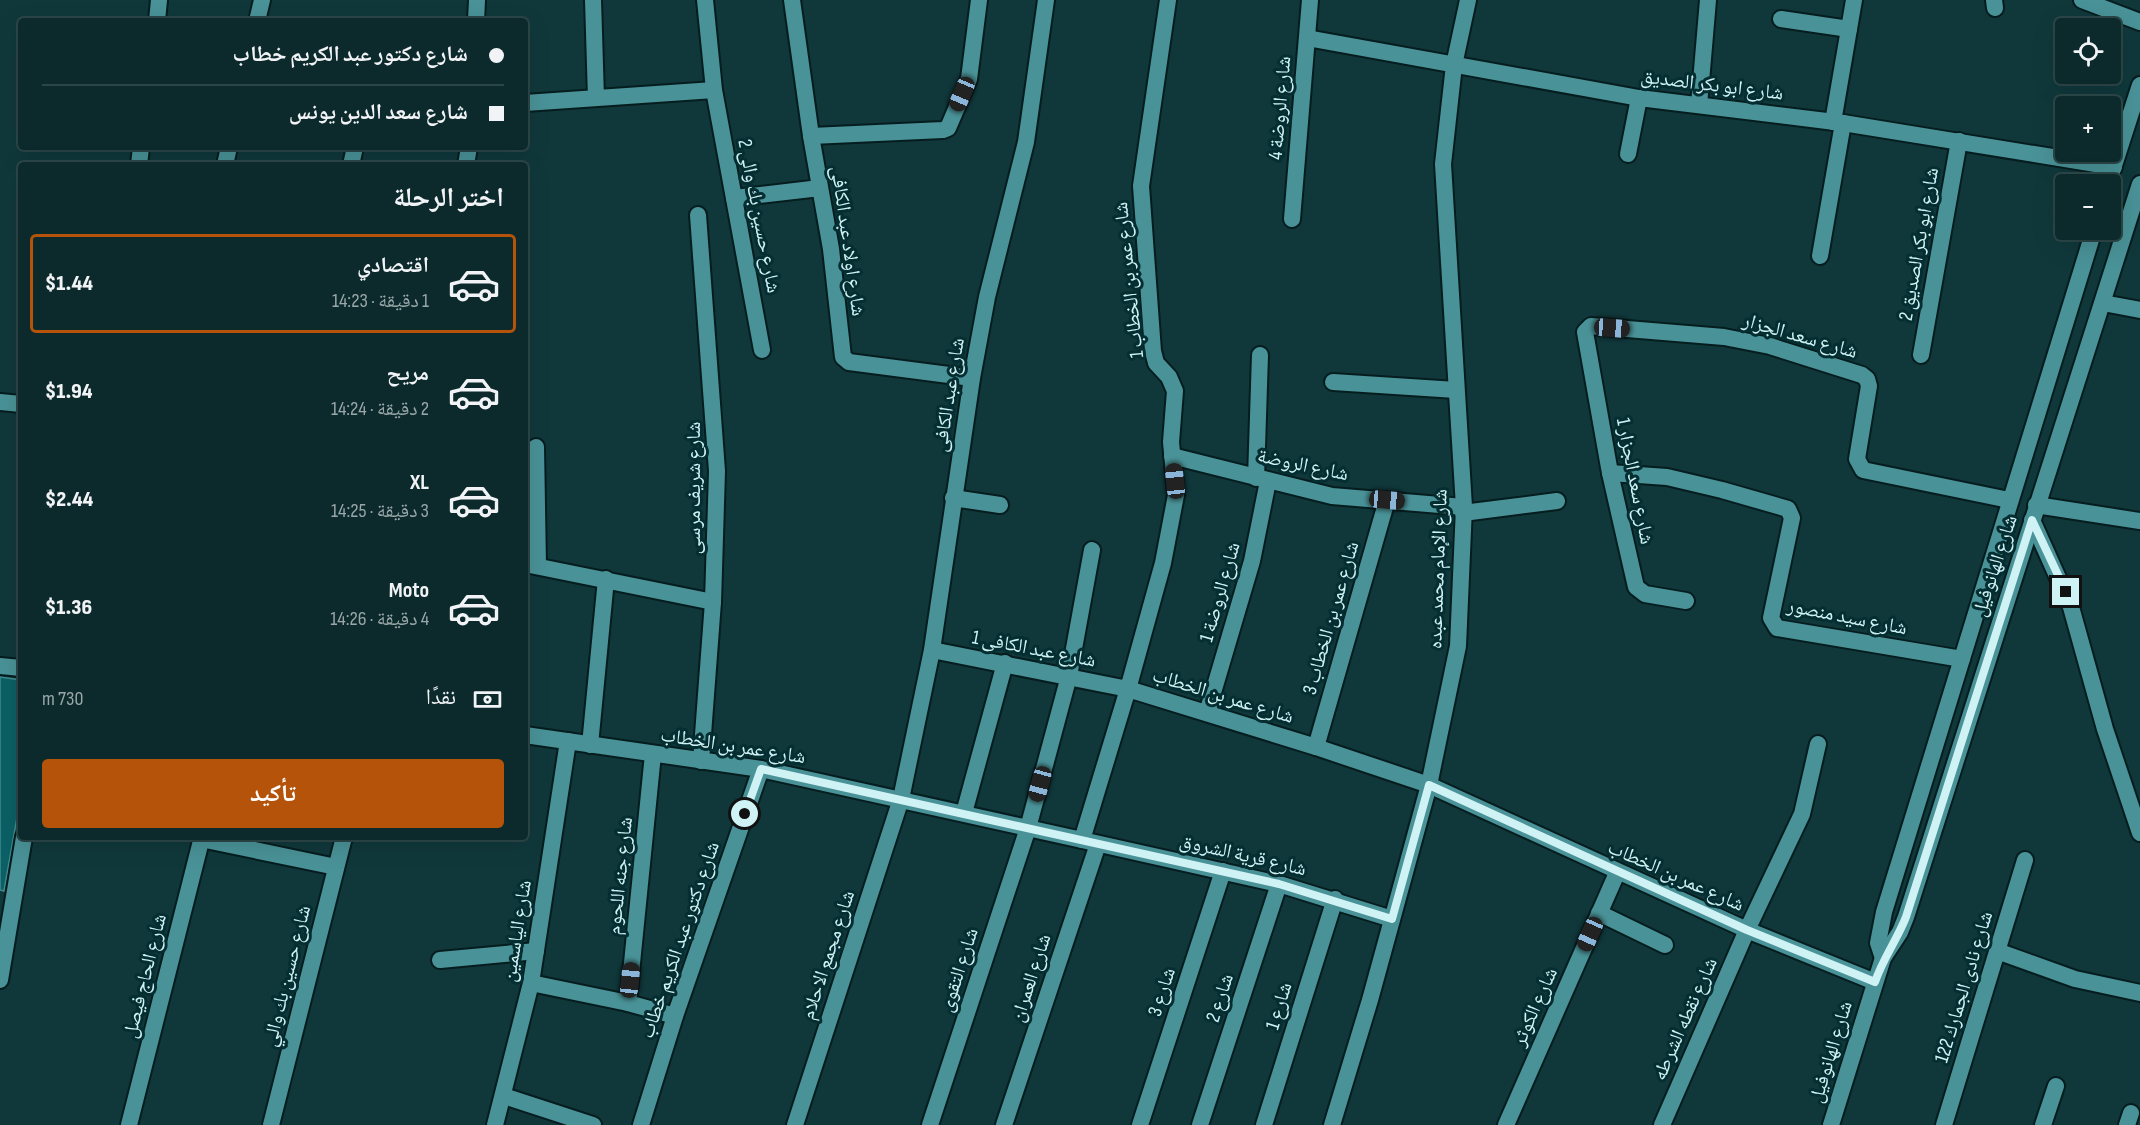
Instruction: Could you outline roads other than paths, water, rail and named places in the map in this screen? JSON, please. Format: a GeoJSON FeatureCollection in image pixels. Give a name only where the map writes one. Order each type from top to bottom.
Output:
{"type":"FeatureCollection","features":[{"type":"Feature","properties":{"kind":"street"},"geometry":{"type":"LineString","coordinates":[[157,18],[159,0]]}},
{"type":"Feature","properties":{"kind":"street"},"geometry":{"type":"LineString","coordinates":[[258,18],[262,0]]}},
{"type":"Feature","properties":{"kind":"street"},"geometry":{"type":"LineString","coordinates":[[477,0],[477,18]]}},
{"type":"Feature","properties":{"kind":"street"},"geometry":{"type":"LineString","coordinates":[[593,0],[596,98]]}},
{"type":"Feature","properties":{"kind":"street","name":"شارع حسين بك والى 2"},"geometry":{"type":"LineString","coordinates":[[705,0],[714,90],[762,350]]}},
{"type":"Feature","properties":{"kind":"street","name":"شارع اولاد عبد الكافى"},"geometry":{"type":"LineString","coordinates":[[792,0],[811,136],[831,249],[844,360],[972,378]]}},
{"type":"Feature","properties":{"kind":"street"},"geometry":{"type":"LineString","coordinates":[[811,136],[943,130],[949,125],[970,72],[979,0]]}},
{"type":"Feature","properties":{"kind":"street","name":"شارع عبد الكافى"},"geometry":{"type":"LineString","coordinates":[[902,799],[932,650],[972,378],[987,297],[1026,142],[1046,0]]}},
{"type":"Feature","properties":{"kind":"street","name":"شارع عمر بن الخطاب 1"},"geometry":{"type":"LineString","coordinates":[[1128,689],[1163,563],[1176,495],[1171,437],[1175,391],[1169,377],[1156,363],[1153,351],[1141,186],[1168,0]]}},
{"type":"Feature","properties":{"kind":"street","name":"شارع الروضة 4"},"geometry":{"type":"LineString","coordinates":[[1292,219],[1310,0]]}},
{"type":"Feature","properties":{"kind":"street","name":"شارع الإمام محمد عبده"},"geometry":{"type":"LineString","coordinates":[[1332,1125],[1429,785],[1458,646],[1463,510],[1443,186],[1444,139],[1454,65],[1468,0]]}},
{"type":"Feature","properties":{"kind":"street"},"geometry":{"type":"LineString","coordinates":[[1698,105],[1708,0]]}},
{"type":"Feature","properties":{"kind":"street"},"geometry":{"type":"LineString","coordinates":[[1820,256],[1854,0]]}},
{"type":"Feature","properties":{"kind":"street"},"geometry":{"type":"LineString","coordinates":[[2082,0],[2140,22]]}},
{"type":"Feature","properties":{"kind":"street"},"geometry":{"type":"LineString","coordinates":[[1780,19],[1849,29]]}},
{"type":"Feature","properties":{"kind":"street","name":"شارع ابو بكر الصديق"},"geometry":{"type":"LineString","coordinates":[[1307,38],[1640,98],[1838,122],[2114,167]]}},
{"type":"Feature","properties":{"kind":"street"},"geometry":{"type":"LineString","coordinates":[[2112,174],[2140,85]]}},
{"type":"Feature","properties":{"kind":"street"},"geometry":{"type":"LineString","coordinates":[[528,103],[714,90]]}},
{"type":"Feature","properties":{"kind":"street"},"geometry":{"type":"LineString","coordinates":[[1628,154],[1640,98]]}},
{"type":"Feature","properties":{"kind":"street","name":"شارع ابو بكر الصديق 2"},"geometry":{"type":"LineString","coordinates":[[1921,355],[1959,141]]}},
{"type":"Feature","properties":{"kind":"street","name":"شارع الهانوفيل"},"geometry":{"type":"LineString","coordinates":[[1831,1125],[1883,958],[1900,932],[1906,917],[2140,184]]}},
{"type":"Feature","properties":{"kind":"street"},"geometry":{"type":"LineString","coordinates":[[734,198],[820,188]]}},
{"type":"Feature","properties":{"kind":"street","name":"شارع شريف مرسى"},"geometry":{"type":"LineString","coordinates":[[698,215],[717,471],[713,602],[701,761]]}},
{"type":"Feature","properties":{"kind":"street","name":"شارع الهانوفيل"},"geometry":{"type":"LineString","coordinates":[[1883,958],[1878,943],[1880,929],[2009,500],[2091,240]]}},
{"type":"Feature","properties":{"kind":"street"},"geometry":{"type":"LineString","coordinates":[[2103,303],[2140,310]]}},
{"type":"Feature","properties":{"kind":"street","name":"شارع سعد الجزار"},"geometry":{"type":"LineString","coordinates":[[1586,329],[1591,326],[1724,337],[1770,346],[1862,375],[1869,386],[1857,459],[1863,470],[2009,500]]}},
{"type":"Feature","properties":{"kind":"street","name":"شارع سعد الجزار 1"},"geometry":{"type":"LineString","coordinates":[[1586,329],[1610,473],[1636,587],[1645,594],[1686,601]]}},
{"type":"Feature","properties":{"kind":"street","name":"شارع الروضة 1"},"geometry":{"type":"LineString","coordinates":[[1207,713],[1252,561],[1262,479],[1260,355]]}},
{"type":"Feature","properties":{"kind":"street"},"geometry":{"type":"LineString","coordinates":[[1333,382],[1456,390]]}},
{"type":"Feature","properties":{"kind":"street"},"geometry":{"type":"LineString","coordinates":[[0,402],[18,404]]}},
{"type":"Feature","properties":{"kind":"street"},"geometry":{"type":"LineString","coordinates":[[536,447],[532,565],[713,602]]}},
{"type":"Feature","properties":{"kind":"street","name":"شارع الروضة"},"geometry":{"type":"LineString","coordinates":[[1172,456],[1332,496],[1387,500],[1463,510],[1557,501]]}},
{"type":"Feature","properties":{"kind":"street","name":"شارع سيد منصور"},"geometry":{"type":"LineString","coordinates":[[1610,473],[1667,477],[1722,489],[1788,509],[1792,518],[1771,618],[1777,628],[1962,659]]}},
{"type":"Feature","properties":{"kind":"street"},"geometry":{"type":"LineString","coordinates":[[953,498],[1000,505]]}},
{"type":"Feature","properties":{"kind":"street","name":"شارع عمر بن الخطاب 3"},"geometry":{"type":"LineString","coordinates":[[1316,747],[1387,500]]}},
{"type":"Feature","properties":{"kind":"street"},"geometry":{"type":"LineString","coordinates":[[2140,521],[2034,513],[2071,607],[2105,729],[2133,786],[2140,833]]}},
{"type":"Feature","properties":{"kind":"street","name":"شارع التقوى"},"geometry":{"type":"LineString","coordinates":[[930,1125],[1028,828],[1069,676],[1092,550]]}},
{"type":"Feature","properties":{"kind":"street"},"geometry":{"type":"LineString","coordinates":[[590,745],[606,579]]}},
{"type":"Feature","properties":{"kind":"street","name":"شارع عبد الكافى 1"},"geometry":{"type":"LineString","coordinates":[[932,650],[1128,689]]}},
{"type":"Feature","properties":{"kind":"street"},"geometry":{"type":"LineString","coordinates":[[964,813],[1005,663]]}},
{"type":"Feature","properties":{"kind":"street"},"geometry":{"type":"LineString","coordinates":[[0,666],[18,668]]}},
{"type":"Feature","properties":{"kind":"street","name":"شارع عمر بن الخطاب"},"geometry":{"type":"LineString","coordinates":[[528,735],[761,769],[1090,842],[1128,689],[1316,747],[1429,785],[1617,873],[1747,930],[1875,982]]}},
{"type":"Feature","properties":{"kind":"street","name":"شارع الياسمين"},"geometry":{"type":"LineString","coordinates":[[495,1125],[531,983],[568,741]]}},
{"type":"Feature","properties":{"kind":"street","name":"شارع نقطه الشرطه"},"geometry":{"type":"LineString","coordinates":[[1662,1125],[1747,930],[1802,814],[1818,744]]}},
{"type":"Feature","properties":{"kind":"street","name":"شارع جنه اللحوم"},"geometry":{"type":"LineString","coordinates":[[628,1003],[652,754]]}},
{"type":"Feature","properties":{"kind":"street","name":"شارع دكتور عبد الكريم خطاب"},"geometry":{"type":"LineString","coordinates":[[641,1125],[675,1016],[761,769]]}},
{"type":"Feature","properties":{"kind":"street","name":"شارع مجمع الاحلام"},"geometry":{"type":"LineString","coordinates":[[795,1125],[902,799]]}},
{"type":"Feature","properties":{"kind":"street"},"geometry":{"type":"LineString","coordinates":[[0,980],[23,840]]}},
{"type":"Feature","properties":{"kind":"street","name":"شارع الحاج فيصل"},"geometry":{"type":"LineString","coordinates":[[130,1125],[201,840]]}},
{"type":"Feature","properties":{"kind":"street"},"geometry":{"type":"LineString","coordinates":[[210,840],[336,867]]}},
{"type":"Feature","properties":{"kind":"street","name":"شارع حسين بك والي"},"geometry":{"type":"LineString","coordinates":[[271,1125],[343,840]]}},
{"type":"Feature","properties":{"kind":"street","name":"شارع قرية الشروق"},"geometry":{"type":"LineString","coordinates":[[1090,842],[1279,884],[1335,899],[1392,919]]}},
{"type":"Feature","properties":{"kind":"street","name":"شارع العمران"},"geometry":{"type":"LineString","coordinates":[[1004,1125],[1090,842]]}},
{"type":"Feature","properties":{"kind":"street","name":"شارع نادى الجمارك 122"},"geometry":{"type":"LineString","coordinates":[[1944,1125],[2025,860]]}},
{"type":"Feature","properties":{"kind":"street","name":"شارع 3"},"geometry":{"type":"LineString","coordinates":[[1140,1125],[1223,871]]}},
{"type":"Feature","properties":{"kind":"street","name":"شارع الكوثر"},"geometry":{"type":"LineString","coordinates":[[1506,1125],[1617,873]]}},
{"type":"Feature","properties":{"kind":"street","name":"شارع 2"},"geometry":{"type":"LineString","coordinates":[[1200,1125],[1279,884]]}},
{"type":"Feature","properties":{"kind":"street","name":"شارع 1"},"geometry":{"type":"LineString","coordinates":[[1264,1125],[1335,899]]}},
{"type":"Feature","properties":{"kind":"street"},"geometry":{"type":"LineString","coordinates":[[1599,913],[1665,945]]}},
{"type":"Feature","properties":{"kind":"street"},"geometry":{"type":"LineString","coordinates":[[440,960],[536,951]]}},
{"type":"Feature","properties":{"kind":"street"},"geometry":{"type":"LineString","coordinates":[[1997,951],[2075,979],[2140,993]]}},
{"type":"Feature","properties":{"kind":"street"},"geometry":{"type":"LineString","coordinates":[[531,983],[628,1003],[675,1016]]}},
{"type":"Feature","properties":{"kind":"street"},"geometry":{"type":"LineString","coordinates":[[2043,1125],[2056,1086]]}},
{"type":"Feature","properties":{"kind":"street"},"geometry":{"type":"LineString","coordinates":[[504,1096],[571,1122],[592,1125]]}}]}
